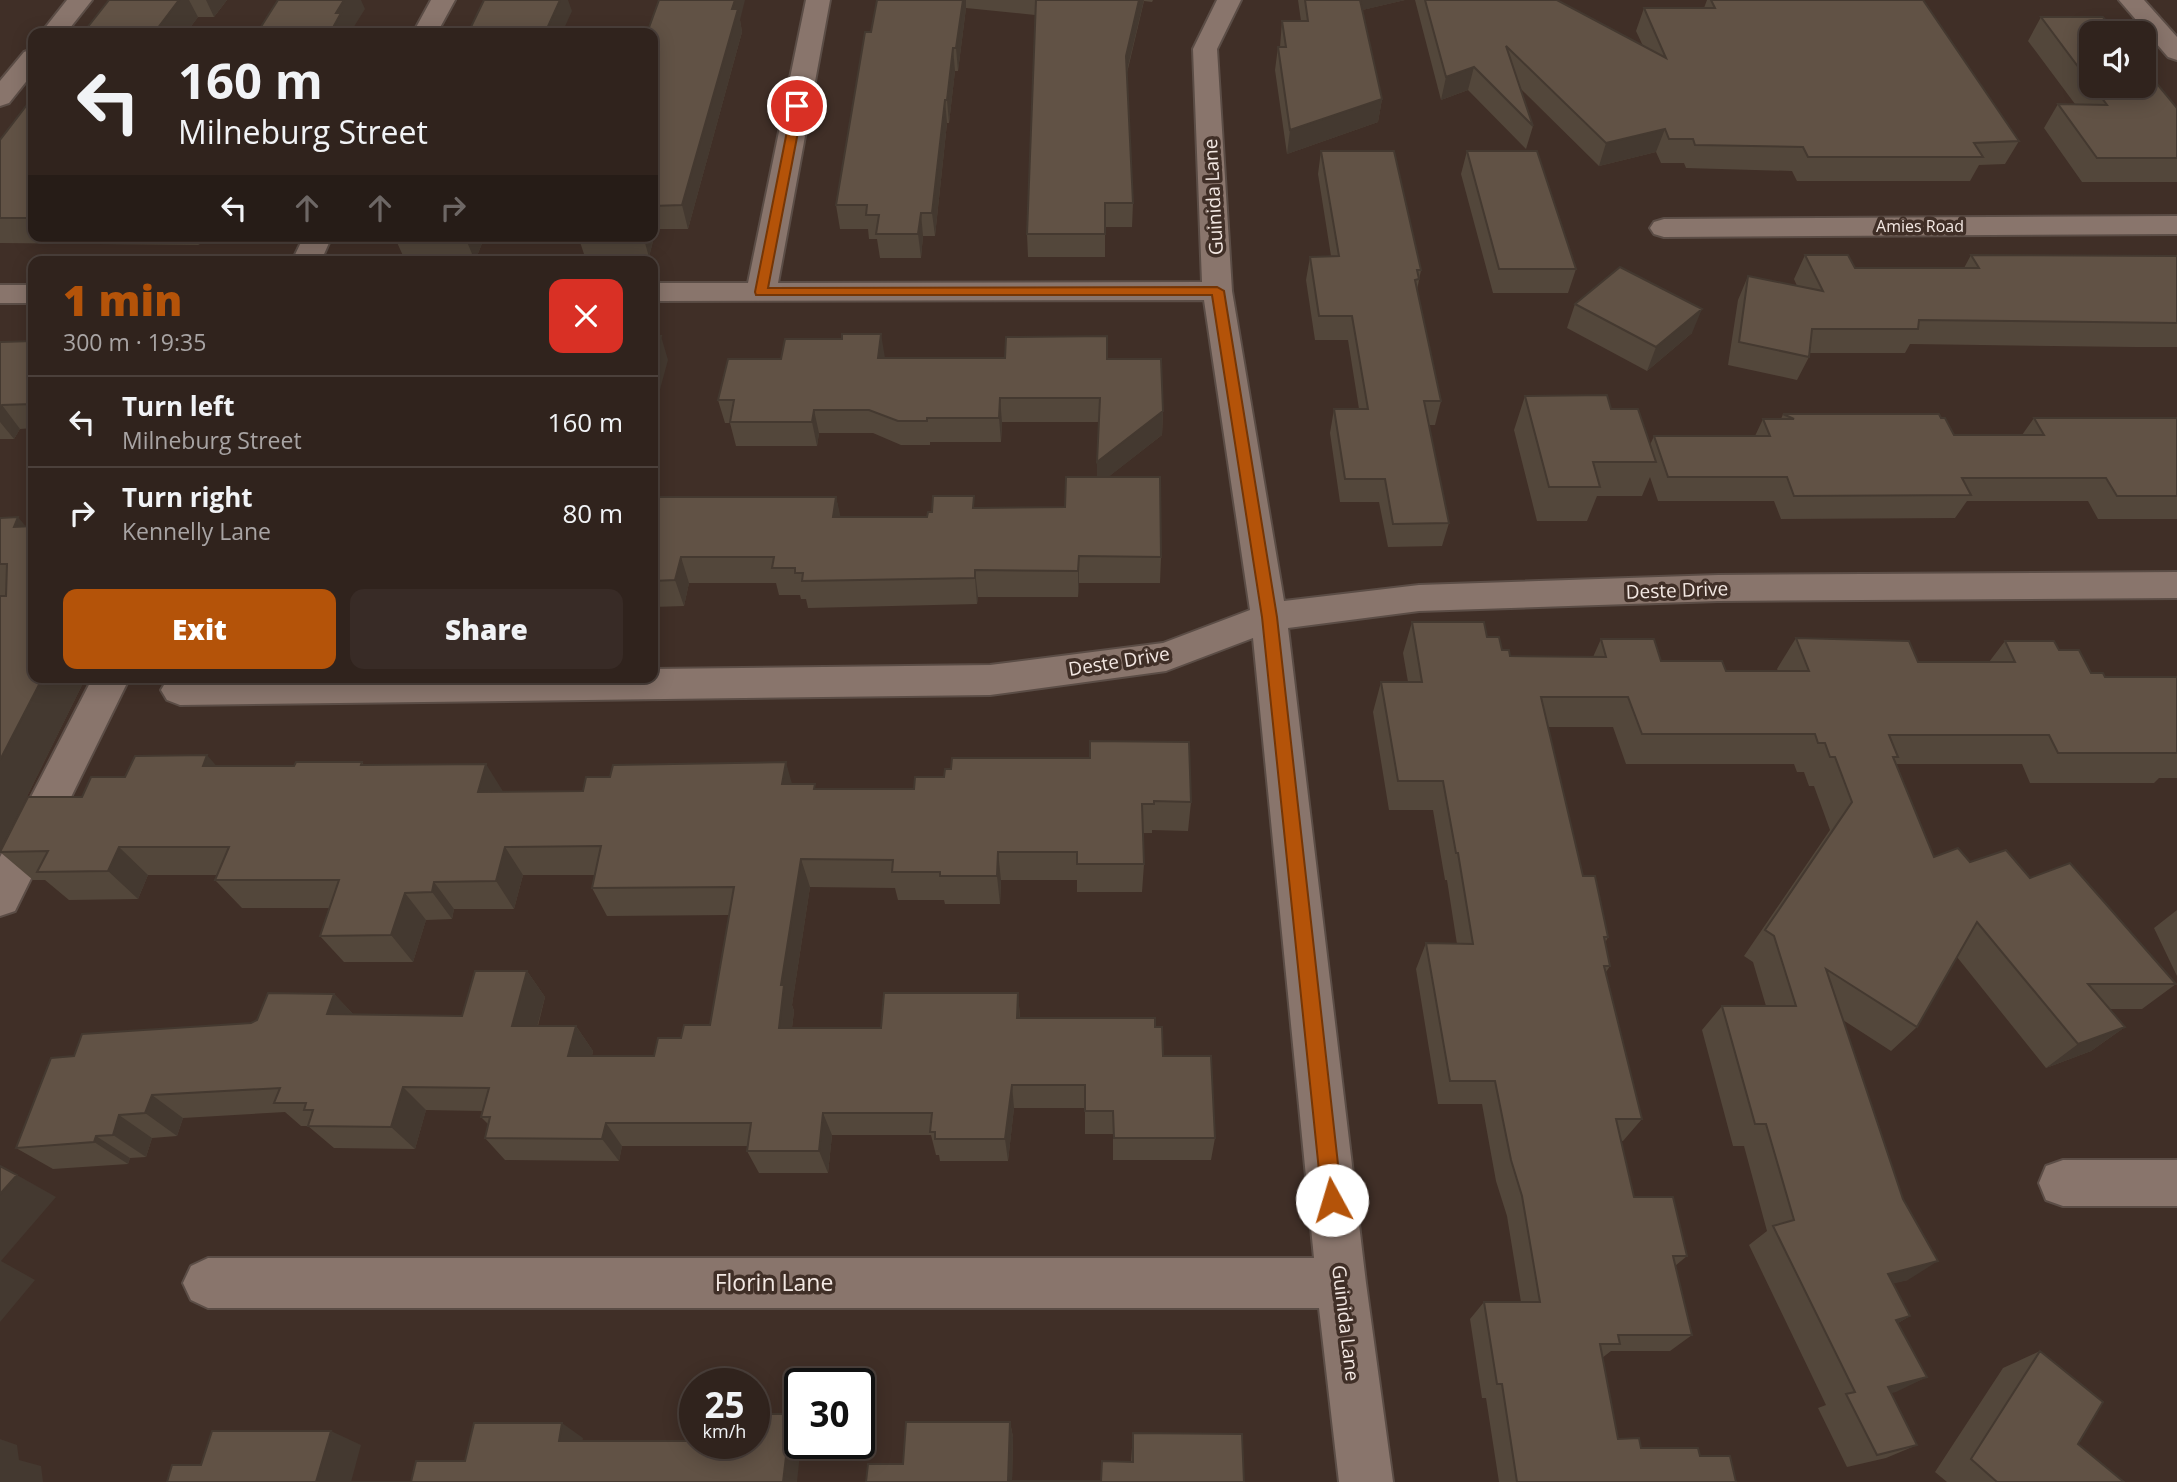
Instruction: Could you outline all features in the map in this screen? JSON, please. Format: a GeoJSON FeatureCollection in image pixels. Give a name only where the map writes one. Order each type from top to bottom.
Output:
{"type":"FeatureCollection","features":[{"type":"Feature","properties":{"kind":"street"},"geometry":{"type":"LineString","coordinates":[[57,28],[80,0]]}},
{"type":"Feature","properties":{"kind":"street"},"geometry":{"type":"LineString","coordinates":[[428,28],[443,0]]}},
{"type":"Feature","properties":{"kind":"street"},"geometry":{"type":"LineString","coordinates":[[761,292],[818,0]]}},
{"type":"Feature","properties":{"kind":"street","name":"Guinida Lane"},"geometry":{"type":"LineString","coordinates":[[1229,0],[1205,49],[1217,291],[1269,617],[1341,1283],[1366,1482]]}},
{"type":"Feature","properties":{"kind":"street"},"geometry":{"type":"LineString","coordinates":[[2131,0],[2177,52]]}},
{"type":"Feature","properties":{"kind":"street"},"geometry":{"type":"LineString","coordinates":[[0,98],[28,63]]}},
{"type":"Feature","properties":{"kind":"street","name":"Amies Road"},"geometry":{"type":"LineString","coordinates":[[1664,228],[2177,225]]}},
{"type":"Feature","properties":{"kind":"street"},"geometry":{"type":"LineString","coordinates":[[658,292],[1217,291]]}},
{"type":"Feature","properties":{"kind":"street"},"geometry":{"type":"LineString","coordinates":[[0,294],[28,293]]}},
{"type":"Feature","properties":{"kind":"street","name":"Deste Drive"},"geometry":{"type":"LineString","coordinates":[[180,690],[990,680],[1166,657],[1269,617],[1419,598],[1718,588],[2177,585]]}},
{"type":"Feature","properties":{"kind":"street"},"geometry":{"type":"LineString","coordinates":[[0,898],[109,683]]}},
{"type":"Feature","properties":{"kind":"street"},"geometry":{"type":"LineString","coordinates":[[2063,1183],[2177,1183]]}},
{"type":"Feature","properties":{"kind":"street","name":"Florin Lane"},"geometry":{"type":"LineString","coordinates":[[208,1283],[1341,1283]]}},
{"type":"Feature","properties":{"kind":"building"},"geometry":{"type":"Polygon","coordinates":[[[109,0],[179,0],[158,28],[87,28],[109,0]]]}},
{"type":"Feature","properties":{"kind":"building"},"geometry":{"type":"Polygon","coordinates":[[[278,0],[344,0],[336,13],[341,13],[333,28],[260,28],[278,0]]]}},
{"type":"Feature","properties":{"kind":"building"},"geometry":{"type":"Polygon","coordinates":[[[484,0],[560,0],[547,28],[470,28],[484,0]]]}},
{"type":"Feature","properties":{"kind":"building"},"geometry":{"type":"Polygon","coordinates":[[[659,0],[735,0],[732,9],[738,9],[682,205],[658,206],[658,28],[649,28],[659,0]]]}},
{"type":"Feature","properties":{"kind":"building"},"geometry":{"type":"Polygon","coordinates":[[[877,0],[963,0],[945,100],[932,213],[921,213],[918,234],[876,234],[879,215],[866,215],[867,205],[836,205],[865,32],[871,32],[877,0]]]}},
{"type":"Feature","properties":{"kind":"building"},"geometry":{"type":"Polygon","coordinates":[[[1036,0],[1139,0],[1126,56],[1133,203],[1105,203],[1105,234],[1027,234],[1036,0]]]}},
{"type":"Feature","properties":{"kind":"building"},"geometry":{"type":"Polygon","coordinates":[[[1305,0],[1360,0],[1382,99],[1290,130],[1278,47],[1286,47],[1282,21],[1308,21],[1305,0]]]}},
{"type":"Feature","properties":{"kind":"building"},"geometry":{"type":"Polygon","coordinates":[[[1425,0],[1557,0],[1666,58],[1644,8],[1715,8],[1711,0],[1923,0],[2019,141],[1974,143],[1983,157],[1808,157],[1803,147],[1695,145],[1693,139],[1669,139],[1665,129],[1606,143],[1506,46],[1533,126],[1474,67],[1446,77],[1425,0]]]}},
{"type":"Feature","properties":{"kind":"building"},"geometry":{"type":"Polygon","coordinates":[[[2041,17],[2103,17],[2106,21],[2079,21],[2079,68],[2041,17]]]}},
{"type":"Feature","properties":{"kind":"building"},"geometry":{"type":"Polygon","coordinates":[[[2156,83],[2177,108],[2177,158],[2097,158],[2058,104],[2107,105],[2102,98],[2156,98],[2156,83]]]}},
{"type":"Feature","properties":{"kind":"building"},"geometry":{"type":"Polygon","coordinates":[[[28,104],[28,218],[0,218],[0,140],[28,104]]]}},
{"type":"Feature","properties":{"kind":"building"},"geometry":{"type":"Polygon","coordinates":[[[1321,151],[1394,151],[1421,270],[1417,270],[1419,279],[1415,280],[1441,401],[1424,401],[1449,523],[1393,524],[1385,479],[1345,479],[1334,409],[1368,409],[1352,316],[1319,316],[1310,257],[1339,256],[1321,151]]]}},
{"type":"Feature","properties":{"kind":"building"},"geometry":{"type":"Polygon","coordinates":[[[1467,151],[1537,151],[1576,269],[1499,269],[1467,151]]]}},
{"type":"Feature","properties":{"kind":"building"},"geometry":{"type":"Polygon","coordinates":[[[1805,255],[1848,255],[1855,268],[1979,268],[1971,255],[2177,256],[2177,323],[1919,320],[1918,329],[1812,329],[1809,357],[1739,342],[1748,276],[1823,291],[1805,255]]]}},
{"type":"Feature","properties":{"kind":"building"},"geometry":{"type":"Polygon","coordinates":[[[1620,267],[1702,309],[1656,347],[1575,304],[1620,267]]]}},
{"type":"Feature","properties":{"kind":"building"},"geometry":{"type":"Polygon","coordinates":[[[842,334],[881,334],[878,358],[1005,358],[1006,337],[1107,336],[1107,359],[1161,359],[1163,411],[1097,462],[1100,398],[1000,398],[999,418],[927,418],[927,421],[898,421],[869,410],[814,410],[812,422],[730,422],[734,400],[718,400],[728,359],[781,359],[785,339],[842,339],[842,334]]]}},
{"type":"Feature","properties":{"kind":"building"},"geometry":{"type":"Polygon","coordinates":[[[28,341],[28,404],[2,405],[0,408],[0,342],[28,341]]]}},
{"type":"Feature","properties":{"kind":"building"},"geometry":{"type":"Polygon","coordinates":[[[1607,395],[1611,409],[1638,409],[1656,462],[1593,462],[1600,487],[1549,487],[1525,396],[1607,395]]]}},
{"type":"Feature","properties":{"kind":"building"},"geometry":{"type":"Polygon","coordinates":[[[1783,414],[1939,414],[1941,418],[1945,418],[1954,435],[2044,435],[2034,418],[2177,418],[2177,496],[2117,496],[2106,478],[1962,478],[1971,495],[1794,496],[1787,477],[1668,477],[1654,436],[1770,436],[1763,419],[1794,419],[1783,414]]]}},
{"type":"Feature","properties":{"kind":"building"},"geometry":{"type":"Polygon","coordinates":[[[1066,477],[1160,477],[1161,557],[1079,556],[1078,571],[975,570],[975,578],[802,581],[803,573],[795,573],[795,568],[772,568],[774,557],[681,557],[675,580],[658,581],[658,497],[836,497],[833,517],[927,517],[928,512],[932,512],[933,496],[974,496],[973,508],[1065,507],[1066,477]]]}},
{"type":"Feature","properties":{"kind":"building"},"geometry":{"type":"Polygon","coordinates":[[[18,517],[14,527],[28,526],[28,683],[40,683],[0,760],[0,596],[6,596],[7,564],[0,564],[0,518],[18,517]]]}},
{"type":"Feature","properties":{"kind":"building"},"geometry":{"type":"Polygon","coordinates":[[[1412,622],[1484,622],[1487,637],[1499,637],[1502,650],[1509,650],[1510,656],[1606,657],[1601,639],[1654,639],[1661,661],[1722,661],[1726,671],[1809,671],[1796,638],[1909,641],[1918,662],[2015,662],[2005,641],[2054,641],[2059,650],[2079,650],[2091,673],[2103,673],[2105,677],[2177,677],[2177,753],[2058,753],[2049,735],[1889,735],[1898,757],[1893,757],[1934,857],[1958,848],[1970,862],[2006,850],[2030,878],[2070,863],[2176,984],[2088,984],[2125,1027],[2078,1044],[1977,922],[1917,1027],[1826,969],[1903,1199],[1938,1261],[1888,1274],[1910,1316],[1896,1320],[1927,1377],[1888,1387],[1917,1445],[1877,1455],[1846,1394],[1855,1392],[1773,1226],[1794,1220],[1766,1124],[1755,1124],[1722,1006],[1796,1006],[1774,936],[1765,930],[1852,802],[1835,757],[1830,757],[1825,743],[1818,743],[1815,734],[1642,734],[1628,697],[1541,697],[1583,876],[1595,876],[1608,937],[1604,937],[1610,966],[1604,966],[1642,1119],[1616,1119],[1634,1197],[1673,1197],[1687,1256],[1673,1256],[1692,1335],[1618,1335],[1620,1344],[1600,1344],[1618,1439],[1639,1438],[1641,1448],[1698,1448],[1700,1456],[1730,1456],[1736,1482],[1517,1482],[1502,1384],[1497,1384],[1484,1302],[1540,1302],[1522,1196],[1511,1160],[1495,1081],[1450,1081],[1426,943],[1473,944],[1458,853],[1443,781],[1398,781],[1381,682],[1422,682],[1412,622]]]}},
{"type":"Feature","properties":{"kind":"building"},"geometry":{"type":"Polygon","coordinates":[[[1090,741],[1189,742],[1191,802],[1154,801],[1154,804],[1142,804],[1144,864],[1077,864],[1077,852],[998,852],[997,876],[940,876],[940,872],[892,872],[893,860],[801,859],[781,985],[784,985],[779,1028],[881,1028],[884,993],[1018,993],[1017,1018],[1155,1018],[1155,1027],[1162,1027],[1163,1056],[1211,1056],[1215,1138],[1114,1138],[1113,1111],[1085,1111],[1085,1085],[1012,1085],[1005,1139],[935,1139],[935,1132],[930,1132],[932,1113],[823,1113],[819,1151],[747,1151],[751,1123],[606,1123],[602,1139],[485,1138],[490,1117],[481,1117],[489,1088],[403,1087],[391,1127],[308,1126],[313,1110],[304,1110],[306,1103],[274,1103],[280,1088],[152,1095],[145,1113],[119,1115],[113,1135],[96,1136],[94,1142],[16,1148],[51,1058],[74,1056],[82,1034],[251,1023],[257,1020],[268,993],[334,994],[327,1014],[462,1016],[475,971],[527,971],[512,1026],[576,1026],[568,1056],[654,1056],[658,1038],[681,1038],[684,1025],[710,1025],[734,887],[592,888],[601,846],[505,847],[496,881],[434,882],[432,892],[405,893],[391,935],[320,936],[339,880],[215,880],[229,847],[119,847],[108,871],[37,872],[48,851],[0,852],[28,797],[82,797],[91,777],[125,777],[135,756],[207,755],[203,766],[294,766],[296,762],[362,762],[361,765],[486,764],[478,792],[583,791],[586,777],[610,777],[613,765],[786,762],[782,784],[815,784],[814,789],[914,789],[915,777],[944,777],[945,769],[951,769],[952,758],[1090,758],[1090,741]]]}},
{"type":"Feature","properties":{"kind":"building"},"geometry":{"type":"Polygon","coordinates":[[[0,1166],[17,1175],[0,1194],[0,1166]]]}},
{"type":"Feature","properties":{"kind":"building"},"geometry":{"type":"Polygon","coordinates":[[[2040,1351],[2103,1402],[2078,1444],[2124,1482],[1997,1482],[1971,1459],[2040,1351]]]}},
{"type":"Feature","properties":{"kind":"building"},"geometry":{"type":"Polygon","coordinates":[[[770,1414],[784,1414],[786,1459],[783,1482],[411,1482],[416,1461],[465,1461],[474,1423],[562,1423],[559,1441],[679,1441],[679,1459],[770,1459],[770,1414]]]}},
{"type":"Feature","properties":{"kind":"building"},"geometry":{"type":"Polygon","coordinates":[[[906,1422],[1010,1422],[1008,1481],[1101,1481],[1102,1461],[1133,1462],[1133,1433],[1242,1434],[1244,1482],[866,1482],[868,1464],[903,1464],[906,1422]]]}},
{"type":"Feature","properties":{"kind":"building"},"geometry":{"type":"Polygon","coordinates":[[[212,1431],[331,1431],[316,1482],[167,1482],[172,1465],[201,1465],[212,1431]]]}},
{"type":"Feature","properties":{"kind":"route"},"geometry":{"type":"LineString","coordinates":[[797,106],[761,292],[1217,291],[1269,617],[1332,1200]]}}]}
